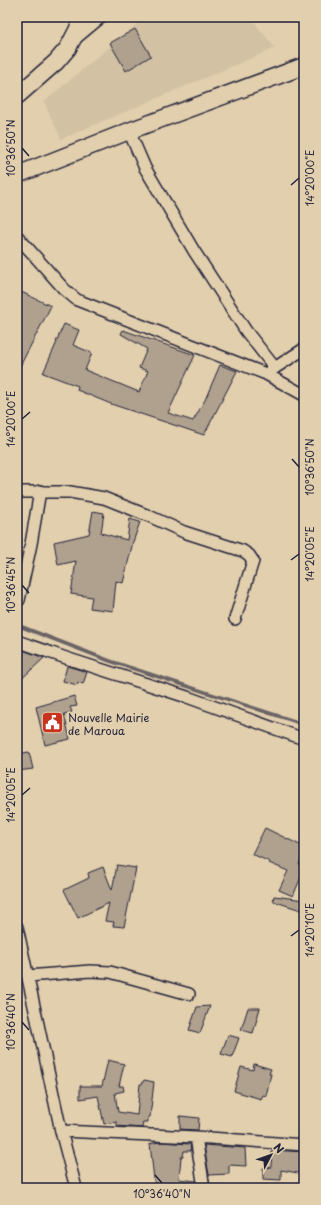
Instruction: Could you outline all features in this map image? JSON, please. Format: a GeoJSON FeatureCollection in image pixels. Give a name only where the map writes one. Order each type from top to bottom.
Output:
{"type":"FeatureCollection","features":[{"type":"Feature","properties":{"kind":"street"},"geometry":{"type":"LineString","coordinates":[[17,96],[56,62],[68,48],[84,17]]}},
{"type":"Feature","properties":{"kind":"street"},"geometry":{"type":"LineString","coordinates":[[72,40],[101,17]]}},
{"type":"Feature","properties":{"kind":"street"},"geometry":{"type":"LineString","coordinates":[[17,175],[129,131],[304,66]]}},
{"type":"Feature","properties":{"kind":"street"},"geometry":{"type":"LineString","coordinates":[[129,131],[145,168],[194,251],[270,371]]}},
{"type":"Feature","properties":{"kind":"street"},"geometry":{"type":"LineString","coordinates":[[17,236],[64,289],[77,300],[270,371],[304,395]]}},
{"type":"Feature","properties":{"kind":"street"},"geometry":{"type":"LineString","coordinates":[[270,371],[304,349]]}},
{"type":"Feature","properties":{"kind":"street"},"geometry":{"type":"LineString","coordinates":[[19,600],[40,491]]}},
{"type":"Feature","properties":{"kind":"street"},"geometry":{"type":"LineString","coordinates":[[17,492],[70,492],[104,498],[184,532],[243,551],[249,555],[253,561],[235,619]]}},
{"type":"Feature","properties":{"kind":"street"},"geometry":{"type":"LineString","coordinates":[[17,641],[187,697],[301,738]]}},
{"type":"Feature","properties":{"kind":"street"},"geometry":{"type":"LineString","coordinates":[[17,927],[61,1131],[76,1188]]}},
{"type":"Feature","properties":{"kind":"street"},"geometry":{"type":"LineString","coordinates":[[28,976],[90,971],[110,972],[189,994]]}},
{"type":"Feature","properties":{"kind":"street"},"geometry":{"type":"LineString","coordinates":[[61,1131],[196,1137],[304,1145]]}},
{"type":"Feature","properties":{"kind":"street"},"geometry":{"type":"LineString","coordinates":[[196,1137],[204,1188]]}},
{"type":"Feature","properties":{"kind":"shaded area"},"geometry":{"type":"Polygon","coordinates":[[[145,17],[250,17],[275,48],[61,139],[44,102],[145,17]]]}},
{"type":"Feature","properties":{"kind":"building"},"geometry":{"type":"Polygon","coordinates":[[[135,29],[151,56],[126,71],[110,43],[135,29]]]}},
{"type":"Feature","properties":{"kind":"building"},"geometry":{"type":"Polygon","coordinates":[[[17,290],[51,306],[17,372],[17,290]]]}},
{"type":"Feature","properties":{"kind":"building"},"geometry":{"type":"Polygon","coordinates":[[[64,324],[79,330],[73,345],[92,353],[85,370],[139,392],[148,371],[139,368],[147,349],[121,334],[123,330],[195,355],[168,413],[193,421],[205,400],[220,365],[237,371],[204,435],[111,404],[77,390],[78,386],[43,373],[64,324]]]}},
{"type":"Feature","properties":{"kind":"building"},"geometry":{"type":"Polygon","coordinates":[[[93,511],[104,513],[101,533],[127,540],[130,519],[140,522],[133,542],[123,583],[116,581],[113,611],[90,608],[92,597],[71,594],[76,561],[58,565],[54,542],[89,534],[93,511]]]}},
{"type":"Feature","properties":{"kind":"building"},"geometry":{"type":"Polygon","coordinates":[[[17,648],[44,658],[17,683],[17,648]]]}},
{"type":"Feature","properties":{"kind":"building"},"geometry":{"type":"Polygon","coordinates":[[[67,666],[87,672],[83,684],[78,682],[77,685],[63,681],[67,666]]]}},
{"type":"Feature","properties":{"kind":"building","name":"Nouvelle Mairie de Maroua"},"geometry":{"type":"Polygon","coordinates":[[[74,696],[77,706],[70,707],[72,712],[64,714],[70,739],[45,745],[36,707],[74,696]]]}},
{"type":"Feature","properties":{"kind":"building"},"geometry":{"type":"Polygon","coordinates":[[[29,752],[33,769],[17,771],[17,754],[29,752]]]}},
{"type":"Feature","properties":{"kind":"building"},"geometry":{"type":"Polygon","coordinates":[[[265,828],[304,847],[304,853],[299,864],[304,866],[304,870],[293,896],[279,890],[288,871],[252,854],[265,828]]]}},
{"type":"Feature","properties":{"kind":"building"},"geometry":{"type":"Polygon","coordinates":[[[117,865],[136,868],[124,927],[113,926],[114,922],[105,921],[109,903],[78,918],[64,890],[89,878],[88,873],[103,867],[112,890],[117,865]]]}},
{"type":"Feature","properties":{"kind":"building"},"geometry":{"type":"Polygon","coordinates":[[[274,896],[304,900],[304,911],[273,901],[274,896]]]}},
{"type":"Feature","properties":{"kind":"building"},"geometry":{"type":"Polygon","coordinates":[[[210,1006],[200,1033],[189,1030],[197,1007],[210,1006]]]}},
{"type":"Feature","properties":{"kind":"building"},"geometry":{"type":"Polygon","coordinates":[[[248,1008],[260,1008],[253,1033],[241,1030],[248,1008]]]}},
{"type":"Feature","properties":{"kind":"building"},"geometry":{"type":"Polygon","coordinates":[[[228,1035],[239,1038],[232,1057],[221,1054],[228,1035]]]}},
{"type":"Feature","properties":{"kind":"building"},"geometry":{"type":"Polygon","coordinates":[[[108,1060],[124,1064],[119,1086],[123,1086],[124,1091],[115,1093],[118,1112],[137,1115],[140,1084],[142,1084],[144,1080],[154,1082],[150,1117],[148,1117],[148,1122],[143,1122],[142,1128],[117,1126],[117,1122],[104,1124],[98,1096],[80,1099],[80,1086],[102,1086],[108,1060]]]}},
{"type":"Feature","properties":{"kind":"building"},"geometry":{"type":"Polygon","coordinates":[[[254,1064],[271,1069],[266,1096],[263,1095],[261,1099],[234,1091],[241,1067],[253,1070],[254,1064]]]}},
{"type":"Feature","properties":{"kind":"building"},"geometry":{"type":"Polygon","coordinates":[[[180,1116],[199,1118],[198,1130],[180,1129],[180,1116]]]}},
{"type":"Feature","properties":{"kind":"building"},"geometry":{"type":"Polygon","coordinates":[[[159,1142],[190,1144],[191,1151],[184,1151],[183,1157],[181,1157],[179,1179],[196,1181],[197,1188],[155,1188],[150,1144],[159,1142]]]}},
{"type":"Feature","properties":{"kind":"building"},"geometry":{"type":"Polygon","coordinates":[[[204,1145],[245,1148],[246,1166],[229,1165],[229,1174],[209,1175],[204,1145]]]}},
{"type":"Feature","properties":{"kind":"building"},"geometry":{"type":"Polygon","coordinates":[[[272,1150],[304,1152],[304,1174],[281,1170],[281,1180],[263,1179],[263,1168],[271,1167],[272,1150]]]}},
{"type":"Feature","properties":{"kind":"waterway"},"geometry":{"type":"LineString","coordinates":[[17,625],[110,661],[294,721],[304,726]]}},
{"type":"Feature","properties":{"kind":"place","name":"Nouvelle Mairie de Maroua"},"geometry":{"type":"Point","coordinates":[53,723]}}]}
